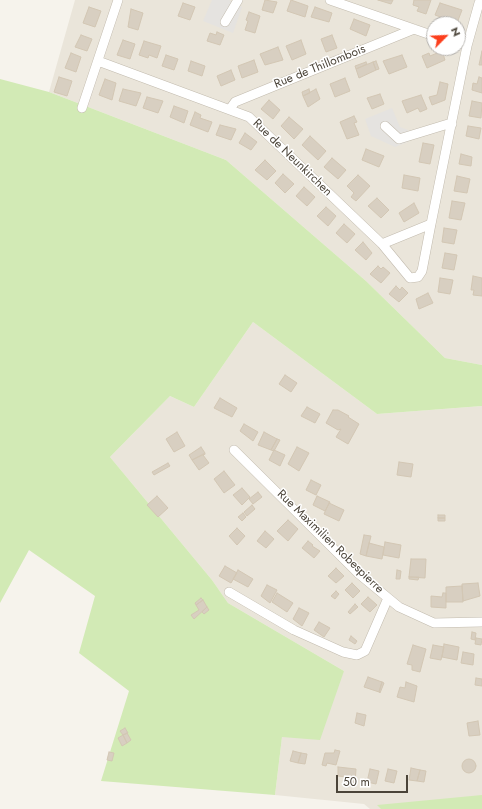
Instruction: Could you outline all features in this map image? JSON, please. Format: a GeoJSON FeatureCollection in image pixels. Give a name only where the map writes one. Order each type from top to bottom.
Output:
{"type":"FeatureCollection","features":[{"type":"Feature","properties":{"kind":"street"},"geometry":{"type":"LineString","coordinates":[[82,108],[118,0]]}},
{"type":"Feature","properties":{"kind":"street"},"geometry":{"type":"LineString","coordinates":[[225,22],[238,0]]}},
{"type":"Feature","properties":{"kind":"street"},"geometry":{"type":"LineString","coordinates":[[330,0],[426,33]]}},
{"type":"Feature","properties":{"kind":"street","name":"Rue de Neunkirchen"},"geometry":{"type":"LineString","coordinates":[[466,34],[478,3]]}},
{"type":"Feature","properties":{"kind":"street","name":"Rue de Thillombois"},"geometry":{"type":"LineString","coordinates":[[230,109],[235,102],[414,29]]}},
{"type":"Feature","properties":{"kind":"street","name":"Rue de Neunkirchen"},"geometry":{"type":"LineString","coordinates":[[98,61],[250,117],[382,244],[410,278],[418,277],[422,271],[452,124],[461,56]]}},
{"type":"Feature","properties":{"kind":"street"},"geometry":{"type":"LineString","coordinates":[[385,126],[399,139],[452,124]]}},
{"type":"Feature","properties":{"kind":"street"},"geometry":{"type":"LineString","coordinates":[[382,244],[431,224]]}},
{"type":"Feature","properties":{"kind":"street","name":"Rue Maximilien Robespierre"},"geometry":{"type":"LineString","coordinates":[[234,450],[359,574],[399,607],[434,623],[482,622]]}},
{"type":"Feature","properties":{"kind":"street"},"geometry":{"type":"LineString","coordinates":[[229,592],[294,630],[343,652],[357,655],[365,651],[388,598]]}},
{"type":"Feature","properties":{"kind":"shaded area"},"geometry":{"type":"Polygon","coordinates":[[[75,0],[482,0],[482,365],[445,358],[366,281],[226,160],[49,92],[75,0]]]}},
{"type":"Feature","properties":{"kind":"shaded area"},"geometry":{"type":"Polygon","coordinates":[[[212,0],[229,0],[242,7],[233,33],[203,21],[212,0]]]}},
{"type":"Feature","properties":{"kind":"shaded area"},"geometry":{"type":"Polygon","coordinates":[[[392,108],[400,127],[408,130],[410,141],[395,147],[371,136],[365,119],[392,108]]]}},
{"type":"Feature","properties":{"kind":"shaded area"},"geometry":{"type":"Polygon","coordinates":[[[253,322],[377,414],[482,406],[482,809],[370,809],[364,804],[275,795],[282,737],[344,671],[228,603],[212,580],[110,457],[170,396],[194,407],[253,322]]]}},
{"type":"Feature","properties":{"kind":"green space"},"geometry":{"type":"Polygon","coordinates":[[[0,79],[49,92],[226,160],[366,281],[445,358],[482,365],[482,406],[377,414],[253,322],[194,407],[170,396],[110,457],[212,580],[228,603],[344,671],[320,740],[282,737],[275,795],[101,781],[129,691],[79,653],[95,596],[29,550],[0,603],[0,79]]]}},
{"type":"Feature","properties":{"kind":"green space"},"geometry":{"type":"Polygon","coordinates":[[[482,795],[482,809],[381,809],[377,805],[482,795]]]}},
{"type":"Feature","properties":{"kind":"building"},"geometry":{"type":"Polygon","coordinates":[[[265,0],[277,2],[273,13],[262,10],[265,0]]]}},
{"type":"Feature","properties":{"kind":"building"},"geometry":{"type":"Polygon","coordinates":[[[291,0],[308,6],[305,17],[287,11],[291,0]]]}},
{"type":"Feature","properties":{"kind":"building"},"geometry":{"type":"Polygon","coordinates":[[[378,0],[393,0],[391,4],[378,0]]]}},
{"type":"Feature","properties":{"kind":"building"},"geometry":{"type":"Polygon","coordinates":[[[414,0],[431,0],[426,14],[417,11],[419,7],[413,5],[414,0]]]}},
{"type":"Feature","properties":{"kind":"building"},"geometry":{"type":"Polygon","coordinates":[[[183,3],[195,7],[190,20],[178,16],[183,3]]]}},
{"type":"Feature","properties":{"kind":"building"},"geometry":{"type":"Polygon","coordinates":[[[440,3],[462,10],[460,16],[435,15],[440,3]]]}},
{"type":"Feature","properties":{"kind":"building"},"geometry":{"type":"Polygon","coordinates":[[[89,7],[101,11],[95,27],[83,23],[89,7]]]}},
{"type":"Feature","properties":{"kind":"building"},"geometry":{"type":"Polygon","coordinates":[[[315,7],[332,13],[329,22],[311,17],[315,7]]]}},
{"type":"Feature","properties":{"kind":"building"},"geometry":{"type":"Polygon","coordinates":[[[131,9],[143,13],[138,30],[128,27],[131,9]]]}},
{"type":"Feature","properties":{"kind":"building"},"geometry":{"type":"Polygon","coordinates":[[[249,12],[260,16],[255,33],[245,30],[249,12]]]}},
{"type":"Feature","properties":{"kind":"building"},"geometry":{"type":"Polygon","coordinates":[[[354,19],[370,25],[366,36],[350,29],[354,19]]]}},
{"type":"Feature","properties":{"kind":"building"},"geometry":{"type":"Polygon","coordinates":[[[217,32],[224,35],[220,45],[207,41],[210,33],[216,35],[217,32]]]}},
{"type":"Feature","properties":{"kind":"building"},"geometry":{"type":"Polygon","coordinates":[[[81,35],[92,39],[87,51],[75,47],[81,35]]]}},
{"type":"Feature","properties":{"kind":"building"},"geometry":{"type":"Polygon","coordinates":[[[332,35],[337,48],[326,52],[321,39],[332,35]]]}},
{"type":"Feature","properties":{"kind":"building"},"geometry":{"type":"Polygon","coordinates":[[[123,40],[135,44],[130,59],[117,55],[123,40]]]}},
{"type":"Feature","properties":{"kind":"building"},"geometry":{"type":"Polygon","coordinates":[[[301,40],[306,54],[292,60],[286,46],[301,40]]]}},
{"type":"Feature","properties":{"kind":"building"},"geometry":{"type":"Polygon","coordinates":[[[144,41],[161,46],[157,58],[149,55],[148,58],[139,55],[144,41]]]}},
{"type":"Feature","properties":{"kind":"building"},"geometry":{"type":"Polygon","coordinates":[[[278,47],[283,60],[265,65],[260,54],[278,47]]]}},
{"type":"Feature","properties":{"kind":"building"},"geometry":{"type":"Polygon","coordinates":[[[482,51],[482,65],[479,65],[482,51]]]}},
{"type":"Feature","properties":{"kind":"building"},"geometry":{"type":"Polygon","coordinates":[[[71,53],[81,57],[76,72],[65,68],[71,53]]]}},
{"type":"Feature","properties":{"kind":"building"},"geometry":{"type":"Polygon","coordinates":[[[426,54],[426,56],[444,56],[445,60],[427,68],[422,56],[426,54]]]}},
{"type":"Feature","properties":{"kind":"building"},"geometry":{"type":"Polygon","coordinates":[[[166,55],[178,59],[174,70],[162,66],[166,55]]]}},
{"type":"Feature","properties":{"kind":"building"},"geometry":{"type":"Polygon","coordinates":[[[402,55],[407,67],[389,74],[383,61],[402,55]]]}},
{"type":"Feature","properties":{"kind":"building"},"geometry":{"type":"Polygon","coordinates":[[[254,60],[258,72],[242,78],[238,66],[254,60]]]}},
{"type":"Feature","properties":{"kind":"building"},"geometry":{"type":"Polygon","coordinates":[[[191,61],[205,66],[202,76],[188,71],[191,61]]]}},
{"type":"Feature","properties":{"kind":"building"},"geometry":{"type":"Polygon","coordinates":[[[376,61],[379,69],[376,70],[373,62],[376,61]]]}},
{"type":"Feature","properties":{"kind":"building"},"geometry":{"type":"Polygon","coordinates":[[[366,62],[367,64],[356,69],[355,66],[366,62]]]}},
{"type":"Feature","properties":{"kind":"building"},"geometry":{"type":"Polygon","coordinates":[[[373,62],[376,70],[359,78],[356,69],[373,62]]]}},
{"type":"Feature","properties":{"kind":"building"},"geometry":{"type":"Polygon","coordinates":[[[231,70],[235,80],[221,86],[217,76],[231,70]]]}},
{"type":"Feature","properties":{"kind":"building"},"geometry":{"type":"Polygon","coordinates":[[[59,77],[72,81],[67,96],[54,92],[59,77]]]}},
{"type":"Feature","properties":{"kind":"building"},"geometry":{"type":"Polygon","coordinates":[[[479,77],[482,78],[482,93],[472,90],[473,83],[477,84],[479,77]]]}},
{"type":"Feature","properties":{"kind":"building"},"geometry":{"type":"Polygon","coordinates":[[[345,78],[350,91],[335,97],[330,84],[345,78]]]}},
{"type":"Feature","properties":{"kind":"building"},"geometry":{"type":"Polygon","coordinates":[[[105,79],[116,83],[112,100],[99,95],[105,79]]]}},
{"type":"Feature","properties":{"kind":"building"},"geometry":{"type":"Polygon","coordinates":[[[440,82],[448,84],[445,100],[432,105],[429,97],[437,95],[440,82]]]}},
{"type":"Feature","properties":{"kind":"building"},"geometry":{"type":"Polygon","coordinates":[[[123,89],[141,93],[136,106],[119,101],[123,89]]]}},
{"type":"Feature","properties":{"kind":"building"},"geometry":{"type":"Polygon","coordinates":[[[309,89],[310,93],[303,96],[302,92],[309,89]]]}},
{"type":"Feature","properties":{"kind":"building"},"geometry":{"type":"Polygon","coordinates":[[[316,89],[320,99],[308,107],[303,96],[316,89]]]}},
{"type":"Feature","properties":{"kind":"building"},"geometry":{"type":"Polygon","coordinates":[[[380,94],[384,104],[372,109],[367,98],[380,94]]]}},
{"type":"Feature","properties":{"kind":"building"},"geometry":{"type":"Polygon","coordinates":[[[421,95],[427,109],[420,112],[418,108],[407,113],[402,101],[421,95]]]}},
{"type":"Feature","properties":{"kind":"building"},"geometry":{"type":"Polygon","coordinates":[[[147,97],[163,101],[158,113],[143,108],[147,97]]]}},
{"type":"Feature","properties":{"kind":"building"},"geometry":{"type":"Polygon","coordinates":[[[269,100],[280,110],[273,119],[261,109],[269,100]]]}},
{"type":"Feature","properties":{"kind":"building"},"geometry":{"type":"Polygon","coordinates":[[[472,101],[482,103],[481,118],[469,116],[472,101]]]}},
{"type":"Feature","properties":{"kind":"building"},"geometry":{"type":"Polygon","coordinates":[[[174,106],[188,111],[184,123],[170,117],[174,106]]]}},
{"type":"Feature","properties":{"kind":"building"},"geometry":{"type":"Polygon","coordinates":[[[195,112],[201,115],[200,118],[212,122],[208,132],[190,125],[195,112]]]}},
{"type":"Feature","properties":{"kind":"building"},"geometry":{"type":"Polygon","coordinates":[[[354,116],[357,122],[354,123],[359,135],[347,139],[340,122],[354,116]]]}},
{"type":"Feature","properties":{"kind":"building"},"geometry":{"type":"Polygon","coordinates":[[[289,117],[303,129],[294,139],[281,126],[289,117]]]}},
{"type":"Feature","properties":{"kind":"building"},"geometry":{"type":"Polygon","coordinates":[[[220,125],[236,129],[231,140],[216,135],[220,125]]]}},
{"type":"Feature","properties":{"kind":"building"},"geometry":{"type":"Polygon","coordinates":[[[468,126],[481,128],[479,139],[466,136],[468,126]]]}},
{"type":"Feature","properties":{"kind":"building"},"geometry":{"type":"Polygon","coordinates":[[[245,133],[257,142],[251,150],[239,143],[245,133]]]}},
{"type":"Feature","properties":{"kind":"building"},"geometry":{"type":"Polygon","coordinates":[[[310,136],[326,151],[318,160],[302,145],[310,136]]]}},
{"type":"Feature","properties":{"kind":"building"},"geometry":{"type":"Polygon","coordinates":[[[423,143],[434,145],[430,164],[419,162],[423,143]]]}},
{"type":"Feature","properties":{"kind":"building"},"geometry":{"type":"Polygon","coordinates":[[[366,149],[384,156],[379,167],[362,160],[366,149]]]}},
{"type":"Feature","properties":{"kind":"building"},"geometry":{"type":"Polygon","coordinates":[[[461,154],[472,157],[471,166],[459,164],[461,154]]]}},
{"type":"Feature","properties":{"kind":"building"},"geometry":{"type":"Polygon","coordinates":[[[332,158],[346,170],[338,179],[324,167],[332,158]]]}},
{"type":"Feature","properties":{"kind":"building"},"geometry":{"type":"Polygon","coordinates":[[[265,160],[276,171],[267,180],[255,170],[265,160]]]}},
{"type":"Feature","properties":{"kind":"building"},"geometry":{"type":"Polygon","coordinates":[[[283,174],[294,184],[285,193],[275,183],[283,174]]]}},
{"type":"Feature","properties":{"kind":"building"},"geometry":{"type":"Polygon","coordinates":[[[358,175],[370,186],[356,201],[351,197],[354,193],[347,186],[358,175]]]}},
{"type":"Feature","properties":{"kind":"building"},"geometry":{"type":"Polygon","coordinates":[[[404,175],[420,178],[418,191],[402,188],[404,175]]]}},
{"type":"Feature","properties":{"kind":"building"},"geometry":{"type":"Polygon","coordinates":[[[457,176],[470,179],[467,193],[454,191],[457,176]]]}},
{"type":"Feature","properties":{"kind":"building"},"geometry":{"type":"Polygon","coordinates":[[[304,187],[315,197],[307,206],[296,196],[304,187]]]}},
{"type":"Feature","properties":{"kind":"building"},"geometry":{"type":"Polygon","coordinates":[[[377,198],[389,210],[381,218],[368,206],[377,198]]]}},
{"type":"Feature","properties":{"kind":"building"},"geometry":{"type":"Polygon","coordinates":[[[452,201],[465,203],[461,220],[449,218],[452,201]]]}},
{"type":"Feature","properties":{"kind":"building"},"geometry":{"type":"Polygon","coordinates":[[[414,203],[419,213],[404,222],[399,213],[414,203]]]}},
{"type":"Feature","properties":{"kind":"building"},"geometry":{"type":"Polygon","coordinates":[[[326,207],[336,216],[328,226],[317,216],[326,207]]]}},
{"type":"Feature","properties":{"kind":"building"},"geometry":{"type":"Polygon","coordinates":[[[344,224],[355,234],[347,243],[336,233],[344,224]]]}},
{"type":"Feature","properties":{"kind":"building"},"geometry":{"type":"Polygon","coordinates":[[[444,228],[457,230],[454,244],[442,242],[444,228]]]}},
{"type":"Feature","properties":{"kind":"building"},"geometry":{"type":"Polygon","coordinates":[[[363,242],[372,253],[366,260],[355,250],[363,242]]]}},
{"type":"Feature","properties":{"kind":"building"},"geometry":{"type":"Polygon","coordinates":[[[445,253],[457,255],[454,270],[442,268],[445,253]]]}},
{"type":"Feature","properties":{"kind":"building"},"geometry":{"type":"Polygon","coordinates":[[[378,266],[381,269],[383,267],[390,273],[381,283],[370,274],[378,266]]]}},
{"type":"Feature","properties":{"kind":"building"},"geometry":{"type":"Polygon","coordinates":[[[473,276],[482,278],[482,296],[473,295],[474,290],[471,290],[473,276]]]}},
{"type":"Feature","properties":{"kind":"building"},"geometry":{"type":"Polygon","coordinates":[[[440,278],[453,280],[450,294],[438,292],[440,278]]]}},
{"type":"Feature","properties":{"kind":"building"},"geometry":{"type":"Polygon","coordinates":[[[396,286],[400,290],[402,287],[408,293],[399,302],[389,294],[396,286]]]}},
{"type":"Feature","properties":{"kind":"building"},"geometry":{"type":"Polygon","coordinates":[[[428,293],[433,303],[419,309],[416,299],[428,293]]]}},
{"type":"Feature","properties":{"kind":"building"},"geometry":{"type":"Polygon","coordinates":[[[285,375],[297,383],[291,392],[279,384],[285,375]]]}},
{"type":"Feature","properties":{"kind":"building"},"geometry":{"type":"Polygon","coordinates":[[[220,398],[237,408],[232,417],[214,408],[220,398]]]}},
{"type":"Feature","properties":{"kind":"building"},"geometry":{"type":"Polygon","coordinates":[[[307,407],[320,414],[315,423],[301,416],[307,407]]]}},
{"type":"Feature","properties":{"kind":"building"},"geometry":{"type":"Polygon","coordinates":[[[333,410],[338,410],[359,424],[348,444],[336,437],[341,429],[338,430],[326,423],[333,410]]]}},
{"type":"Feature","properties":{"kind":"building"},"geometry":{"type":"Polygon","coordinates":[[[244,424],[258,432],[253,441],[240,431],[244,424]]]}},
{"type":"Feature","properties":{"kind":"building"},"geometry":{"type":"Polygon","coordinates":[[[177,432],[185,446],[174,452],[166,439],[177,432]]]}},
{"type":"Feature","properties":{"kind":"building"},"geometry":{"type":"Polygon","coordinates":[[[264,432],[277,439],[271,450],[258,445],[264,432]]]}},
{"type":"Feature","properties":{"kind":"building"},"geometry":{"type":"Polygon","coordinates":[[[277,439],[280,440],[274,451],[271,450],[277,439]]]}},
{"type":"Feature","properties":{"kind":"building"},"geometry":{"type":"Polygon","coordinates":[[[201,447],[205,453],[192,460],[189,455],[201,447]]]}},
{"type":"Feature","properties":{"kind":"building"},"geometry":{"type":"Polygon","coordinates":[[[297,447],[309,453],[299,471],[288,464],[297,447]]]}},
{"type":"Feature","properties":{"kind":"building"},"geometry":{"type":"Polygon","coordinates":[[[274,450],[285,455],[280,466],[269,460],[274,450]]]}},
{"type":"Feature","properties":{"kind":"building"},"geometry":{"type":"Polygon","coordinates":[[[205,454],[203,455],[209,463],[199,470],[192,460],[205,454]]]}},
{"type":"Feature","properties":{"kind":"building"},"geometry":{"type":"Polygon","coordinates":[[[399,462],[413,464],[411,477],[397,475],[399,462]]]}},
{"type":"Feature","properties":{"kind":"building"},"geometry":{"type":"Polygon","coordinates":[[[168,463],[170,466],[154,475],[152,472],[168,463]]]}},
{"type":"Feature","properties":{"kind":"building"},"geometry":{"type":"Polygon","coordinates":[[[224,471],[235,485],[224,493],[214,479],[224,471]]]}},
{"type":"Feature","properties":{"kind":"building"},"geometry":{"type":"Polygon","coordinates":[[[311,480],[321,485],[316,495],[306,490],[311,480]]]}},
{"type":"Feature","properties":{"kind":"building"},"geometry":{"type":"Polygon","coordinates":[[[242,488],[250,497],[242,505],[233,495],[242,488]]]}},
{"type":"Feature","properties":{"kind":"building"},"geometry":{"type":"Polygon","coordinates":[[[258,492],[262,497],[253,504],[249,499],[258,492]]]}},
{"type":"Feature","properties":{"kind":"building"},"geometry":{"type":"Polygon","coordinates":[[[157,496],[168,508],[158,517],[147,505],[157,496]]]}},
{"type":"Feature","properties":{"kind":"building"},"geometry":{"type":"Polygon","coordinates":[[[317,496],[330,502],[325,511],[313,505],[317,496]]]}},
{"type":"Feature","properties":{"kind":"building"},"geometry":{"type":"Polygon","coordinates":[[[329,503],[344,510],[339,521],[324,514],[329,503]]]}},
{"type":"Feature","properties":{"kind":"building"},"geometry":{"type":"Polygon","coordinates":[[[252,505],[255,509],[247,516],[244,512],[252,505]]]}},
{"type":"Feature","properties":{"kind":"building"},"geometry":{"type":"Polygon","coordinates":[[[243,513],[246,517],[242,521],[238,517],[243,513]]]}},
{"type":"Feature","properties":{"kind":"building"},"geometry":{"type":"Polygon","coordinates":[[[438,515],[445,515],[445,518],[438,518],[438,515]]]}},
{"type":"Feature","properties":{"kind":"building"},"geometry":{"type":"Polygon","coordinates":[[[438,518],[445,518],[445,521],[438,521],[438,518]]]}},
{"type":"Feature","properties":{"kind":"building"},"geometry":{"type":"Polygon","coordinates":[[[288,520],[298,529],[288,541],[277,531],[288,520]]]}},
{"type":"Feature","properties":{"kind":"building"},"geometry":{"type":"Polygon","coordinates":[[[237,528],[245,536],[237,545],[229,536],[237,528]]]}},
{"type":"Feature","properties":{"kind":"building"},"geometry":{"type":"Polygon","coordinates":[[[265,531],[274,539],[266,548],[257,541],[265,531]]]}},
{"type":"Feature","properties":{"kind":"building"},"geometry":{"type":"Polygon","coordinates":[[[364,535],[371,536],[366,556],[360,554],[364,535]]]}},
{"type":"Feature","properties":{"kind":"building"},"geometry":{"type":"Polygon","coordinates":[[[308,541],[313,545],[312,546],[320,551],[314,558],[302,548],[308,541]]]}},
{"type":"Feature","properties":{"kind":"building"},"geometry":{"type":"Polygon","coordinates":[[[385,542],[401,545],[399,558],[383,555],[385,542]]]}},
{"type":"Feature","properties":{"kind":"building"},"geometry":{"type":"Polygon","coordinates":[[[369,543],[384,547],[382,559],[366,556],[369,543]]]}},
{"type":"Feature","properties":{"kind":"building"},"geometry":{"type":"Polygon","coordinates":[[[411,559],[426,559],[425,578],[409,577],[411,559]]]}},
{"type":"Feature","properties":{"kind":"building"},"geometry":{"type":"Polygon","coordinates":[[[225,566],[237,573],[231,583],[219,576],[225,566]]]}},
{"type":"Feature","properties":{"kind":"building"},"geometry":{"type":"Polygon","coordinates":[[[336,568],[344,576],[336,583],[328,576],[336,568]]]}},
{"type":"Feature","properties":{"kind":"building"},"geometry":{"type":"Polygon","coordinates":[[[238,570],[253,579],[248,587],[233,579],[238,570]]]}},
{"type":"Feature","properties":{"kind":"building"},"geometry":{"type":"Polygon","coordinates":[[[397,570],[401,571],[400,579],[396,579],[397,570]]]}},
{"type":"Feature","properties":{"kind":"building"},"geometry":{"type":"Polygon","coordinates":[[[409,577],[419,577],[418,580],[409,579],[409,577]]]}},
{"type":"Feature","properties":{"kind":"building"},"geometry":{"type":"Polygon","coordinates":[[[352,583],[360,591],[353,598],[345,590],[352,583]]]}},
{"type":"Feature","properties":{"kind":"building"},"geometry":{"type":"Polygon","coordinates":[[[478,583],[480,596],[463,601],[462,584],[478,583]]]}},
{"type":"Feature","properties":{"kind":"building"},"geometry":{"type":"Polygon","coordinates":[[[267,585],[277,590],[270,603],[261,596],[267,585]]]}},
{"type":"Feature","properties":{"kind":"building"},"geometry":{"type":"Polygon","coordinates":[[[462,586],[463,602],[446,602],[446,587],[462,586]]]}},
{"type":"Feature","properties":{"kind":"building"},"geometry":{"type":"Polygon","coordinates":[[[336,591],[339,594],[335,599],[331,596],[336,591]]]}},
{"type":"Feature","properties":{"kind":"building"},"geometry":{"type":"Polygon","coordinates":[[[277,593],[293,603],[287,612],[272,602],[277,593]]]}},
{"type":"Feature","properties":{"kind":"building"},"geometry":{"type":"Polygon","coordinates":[[[443,593],[446,593],[446,608],[431,607],[431,596],[442,597],[443,593]]]}},
{"type":"Feature","properties":{"kind":"building"},"geometry":{"type":"Polygon","coordinates":[[[368,597],[377,605],[370,612],[361,604],[368,597]]]}},
{"type":"Feature","properties":{"kind":"building"},"geometry":{"type":"Polygon","coordinates":[[[201,598],[203,600],[196,605],[195,603],[201,598]]]}},
{"type":"Feature","properties":{"kind":"building"},"geometry":{"type":"Polygon","coordinates":[[[203,600],[207,607],[194,619],[191,615],[199,610],[196,605],[203,600]]]}},
{"type":"Feature","properties":{"kind":"building"},"geometry":{"type":"Polygon","coordinates":[[[355,604],[358,607],[350,614],[348,612],[355,604]]]}},
{"type":"Feature","properties":{"kind":"building"},"geometry":{"type":"Polygon","coordinates":[[[207,607],[209,610],[204,614],[202,612],[207,607]]]}},
{"type":"Feature","properties":{"kind":"building"},"geometry":{"type":"Polygon","coordinates":[[[299,608],[309,613],[302,626],[293,619],[299,608]]]}},
{"type":"Feature","properties":{"kind":"building"},"geometry":{"type":"Polygon","coordinates":[[[319,622],[330,628],[324,637],[314,630],[319,622]]]}},
{"type":"Feature","properties":{"kind":"building"},"geometry":{"type":"Polygon","coordinates":[[[472,632],[476,633],[475,640],[471,639],[472,632]]]}},
{"type":"Feature","properties":{"kind":"building"},"geometry":{"type":"Polygon","coordinates":[[[351,636],[357,641],[355,644],[349,640],[351,636]]]}},
{"type":"Feature","properties":{"kind":"building"},"geometry":{"type":"Polygon","coordinates":[[[476,638],[482,639],[481,645],[475,644],[476,638]]]}},
{"type":"Feature","properties":{"kind":"building"},"geometry":{"type":"Polygon","coordinates":[[[444,644],[459,647],[457,660],[442,657],[444,644]]]}},
{"type":"Feature","properties":{"kind":"building"},"geometry":{"type":"Polygon","coordinates":[[[413,645],[426,649],[420,672],[412,670],[412,665],[407,664],[413,645]]]}},
{"type":"Feature","properties":{"kind":"building"},"geometry":{"type":"Polygon","coordinates":[[[433,645],[444,647],[441,660],[430,658],[433,645]]]}},
{"type":"Feature","properties":{"kind":"building"},"geometry":{"type":"Polygon","coordinates":[[[463,652],[474,654],[473,665],[461,663],[463,652]]]}},
{"type":"Feature","properties":{"kind":"building"},"geometry":{"type":"Polygon","coordinates":[[[368,677],[382,682],[379,692],[364,687],[368,677]]]}},
{"type":"Feature","properties":{"kind":"building"},"geometry":{"type":"Polygon","coordinates":[[[476,678],[482,679],[482,686],[475,685],[476,678]]]}},
{"type":"Feature","properties":{"kind":"building"},"geometry":{"type":"Polygon","coordinates":[[[382,682],[384,683],[380,693],[379,692],[382,682]]]}},
{"type":"Feature","properties":{"kind":"building"},"geometry":{"type":"Polygon","coordinates":[[[406,682],[417,686],[414,702],[397,697],[400,687],[405,688],[406,682]]]}},
{"type":"Feature","properties":{"kind":"building"},"geometry":{"type":"Polygon","coordinates":[[[357,713],[366,715],[364,726],[355,723],[357,713]]]}},
{"type":"Feature","properties":{"kind":"building"},"geometry":{"type":"Polygon","coordinates":[[[478,721],[480,735],[469,736],[467,723],[478,721]]]}},
{"type":"Feature","properties":{"kind":"building"},"geometry":{"type":"Polygon","coordinates":[[[125,728],[128,733],[123,735],[120,731],[125,728]]]}},
{"type":"Feature","properties":{"kind":"building"},"geometry":{"type":"Polygon","coordinates":[[[127,733],[131,740],[127,743],[123,735],[127,733]]]}},
{"type":"Feature","properties":{"kind":"building"},"geometry":{"type":"Polygon","coordinates":[[[123,735],[127,743],[122,746],[118,738],[123,735]]]}},
{"type":"Feature","properties":{"kind":"building"},"geometry":{"type":"Polygon","coordinates":[[[335,750],[340,751],[336,765],[327,763],[326,766],[322,765],[325,753],[334,753],[335,750]]]}},
{"type":"Feature","properties":{"kind":"building"},"geometry":{"type":"Polygon","coordinates":[[[293,751],[301,753],[298,763],[290,761],[293,751]]]}},
{"type":"Feature","properties":{"kind":"building"},"geometry":{"type":"Polygon","coordinates":[[[109,752],[114,753],[112,761],[107,760],[109,752]]]}},
{"type":"Feature","properties":{"kind":"building"},"geometry":{"type":"Polygon","coordinates":[[[301,753],[307,754],[305,764],[298,763],[301,753]]]}},
{"type":"Feature","properties":{"kind":"building"},"geometry":{"type":"Polygon","coordinates":[[[469,759],[474,761],[476,766],[474,771],[469,773],[464,771],[462,766],[464,761],[469,759]]]}},
{"type":"Feature","properties":{"kind":"building"},"geometry":{"type":"Polygon","coordinates":[[[338,767],[356,769],[355,783],[346,782],[346,777],[338,776],[338,767]]]}},
{"type":"Feature","properties":{"kind":"building"},"geometry":{"type":"Polygon","coordinates":[[[411,768],[420,770],[417,781],[409,780],[411,768]]]}},
{"type":"Feature","properties":{"kind":"building"},"geometry":{"type":"Polygon","coordinates":[[[370,769],[379,771],[376,784],[367,782],[370,769]]]}},
{"type":"Feature","properties":{"kind":"building"},"geometry":{"type":"Polygon","coordinates":[[[388,769],[397,771],[394,783],[385,781],[388,769]]]}},
{"type":"Feature","properties":{"kind":"building"},"geometry":{"type":"Polygon","coordinates":[[[420,770],[426,771],[424,782],[417,781],[420,770]]]}}]}
